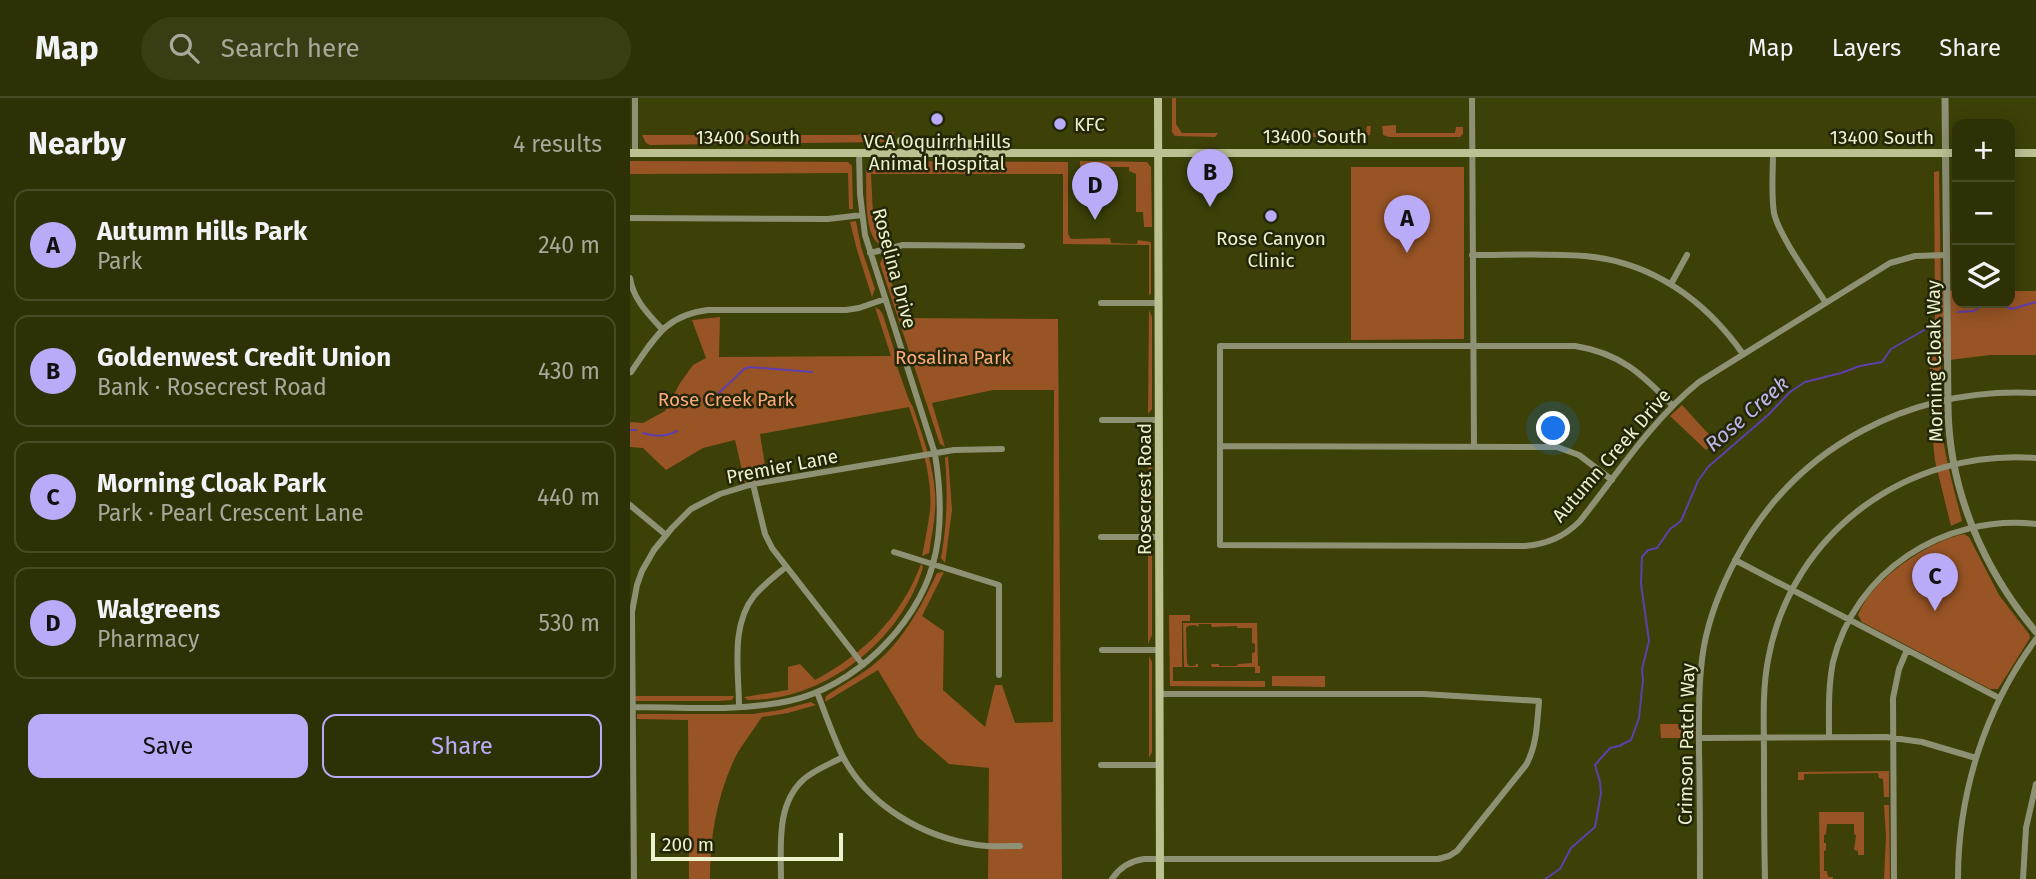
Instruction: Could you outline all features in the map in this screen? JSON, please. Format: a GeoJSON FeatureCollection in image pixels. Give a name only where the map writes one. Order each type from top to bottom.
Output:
{"type":"FeatureCollection","features":[{"type":"Feature","properties":{"kind":"main road","name":"Rosecrest Road"},"geometry":{"type":"LineString","coordinates":[[1158,98],[1160,879]]}},
{"type":"Feature","properties":{"kind":"main road"},"geometry":{"type":"LineString","coordinates":[[901,141],[980,144],[1016,152]]}},
{"type":"Feature","properties":{"kind":"main road","name":"13400 South"},"geometry":{"type":"LineString","coordinates":[[633,153],[1952,153]]}},
{"type":"Feature","properties":{"kind":"main road"},"geometry":{"type":"LineString","coordinates":[[2015,153],[2036,153]]}},
{"type":"Feature","properties":{"kind":"street"},"geometry":{"type":"LineString","coordinates":[[633,153],[635,98]]}},
{"type":"Feature","properties":{"kind":"street"},"geometry":{"type":"LineString","coordinates":[[1472,98],[1474,446]]}},
{"type":"Feature","properties":{"kind":"street","name":"Morning Cloak Way"},"geometry":{"type":"LineString","coordinates":[[1945,98],[1948,429],[1961,494],[1972,527],[1998,580],[2036,632]]}},
{"type":"Feature","properties":{"kind":"street","name":"Roselina Drive"},"geometry":{"type":"LineString","coordinates":[[631,707],[761,707],[817,692],[863,665],[883,647],[913,608],[924,588],[933,564],[940,522],[941,500],[935,454],[870,253],[862,215],[859,152]]}},
{"type":"Feature","properties":{"kind":"street"},"geometry":{"type":"LineString","coordinates":[[1773,153],[1776,218],[1826,303]]}},
{"type":"Feature","properties":{"kind":"street"},"geometry":{"type":"LineString","coordinates":[[630,218],[828,219],[862,215]]}},
{"type":"Feature","properties":{"kind":"street"},"geometry":{"type":"LineString","coordinates":[[870,253],[903,245],[1023,246]]}},
{"type":"Feature","properties":{"kind":"street"},"geometry":{"type":"LineString","coordinates":[[1472,255],[1573,255],[1602,258],[1642,270],[1690,296],[1730,336],[1742,354]]}},
{"type":"Feature","properties":{"kind":"street"},"geometry":{"type":"LineString","coordinates":[[1671,284],[1688,255]]}},
{"type":"Feature","properties":{"kind":"street","name":"Autumn Creek Drive"},"geometry":{"type":"LineString","coordinates":[[1220,446],[1220,545],[1525,546],[1555,540],[1574,527],[1645,436],[1672,405],[1699,382],[1897,261],[1915,256],[1947,255]]}},
{"type":"Feature","properties":{"kind":"street"},"geometry":{"type":"LineString","coordinates":[[630,278],[643,308],[662,329]]}},
{"type":"Feature","properties":{"kind":"street"},"geometry":{"type":"LineString","coordinates":[[631,372],[662,329],[693,312],[846,310],[885,299]]}},
{"type":"Feature","properties":{"kind":"street"},"geometry":{"type":"LineString","coordinates":[[1101,303],[1159,303]]}},
{"type":"Feature","properties":{"kind":"street"},"geometry":{"type":"LineString","coordinates":[[1612,480],[1586,459],[1565,448],[1548,446],[1220,446],[1220,346],[1564,346],[1599,351],[1632,367],[1672,405]]}},
{"type":"Feature","properties":{"kind":"street","name":"Crimson Patch Way"},"geometry":{"type":"LineString","coordinates":[[1700,879],[1699,690],[1705,644],[1718,597],[1754,528],[1772,503],[1821,457],[1877,423],[1914,408],[1979,394],[2036,393]]}},
{"type":"Feature","properties":{"kind":"street"},"geometry":{"type":"LineString","coordinates":[[1102,420],[1159,420]]}},
{"type":"Feature","properties":{"kind":"street","name":"Premier Lane"},"geometry":{"type":"LineString","coordinates":[[634,879],[632,612],[636,585],[666,535],[691,509],[720,494],[753,484],[961,449],[1002,449]]}},
{"type":"Feature","properties":{"kind":"street"},"geometry":{"type":"LineString","coordinates":[[1765,879],[1764,693],[1768,658],[1777,625],[1792,590],[1817,551],[1855,513],[1879,495],[1907,480],[1954,464],[1990,458],[2036,458]]}},
{"type":"Feature","properties":{"kind":"street"},"geometry":{"type":"LineString","coordinates":[[753,484],[765,534],[772,548],[863,665]]}},
{"type":"Feature","properties":{"kind":"street"},"geometry":{"type":"LineString","coordinates":[[630,505],[666,535]]}},
{"type":"Feature","properties":{"kind":"street"},"geometry":{"type":"LineString","coordinates":[[1829,737],[1831,673],[1850,620],[1872,586],[1901,559],[1936,538],[1972,527],[2003,522],[2036,524]]}},
{"type":"Feature","properties":{"kind":"street"},"geometry":{"type":"LineString","coordinates":[[1101,537],[1160,537]]}},
{"type":"Feature","properties":{"kind":"street"},"geometry":{"type":"LineString","coordinates":[[894,552],[999,585],[999,675]]}},
{"type":"Feature","properties":{"kind":"street"},"geometry":{"type":"LineString","coordinates":[[1735,560],[1999,698]]}},
{"type":"Feature","properties":{"kind":"street"},"geometry":{"type":"LineString","coordinates":[[739,708],[741,621],[762,586],[786,567]]}},
{"type":"Feature","properties":{"kind":"street"},"geometry":{"type":"LineString","coordinates":[[1958,879],[1962,827],[1976,758],[1999,698],[2036,639]]}},
{"type":"Feature","properties":{"kind":"street"},"geometry":{"type":"LineString","coordinates":[[1102,650],[1160,650]]}},
{"type":"Feature","properties":{"kind":"street"},"geometry":{"type":"LineString","coordinates":[[1894,879],[1895,683],[1907,650]]}},
{"type":"Feature","properties":{"kind":"street"},"geometry":{"type":"LineString","coordinates":[[817,692],[843,757],[878,801],[928,832],[952,840],[978,846],[1020,846]]}},
{"type":"Feature","properties":{"kind":"street"},"geometry":{"type":"LineString","coordinates":[[1112,879],[1131,862],[1160,858],[1438,859],[1450,856],[1457,851],[1526,765],[1535,741],[1539,701],[1433,694],[1160,694]]}},
{"type":"Feature","properties":{"kind":"street"},"geometry":{"type":"LineString","coordinates":[[1699,738],[1894,738],[1922,742],[1976,758]]}},
{"type":"Feature","properties":{"kind":"street"},"geometry":{"type":"LineString","coordinates":[[781,879],[781,830],[787,803],[803,780],[843,757]]}},
{"type":"Feature","properties":{"kind":"street"},"geometry":{"type":"LineString","coordinates":[[1101,765],[1160,765]]}},
{"type":"Feature","properties":{"kind":"street"},"geometry":{"type":"LineString","coordinates":[[2023,879],[2026,828],[2036,784]]}},
{"type":"Feature","properties":{"kind":"green space"},"geometry":{"type":"Polygon","coordinates":[[[1172,98],[1176,98],[1176,124],[1182,133],[1218,133],[1215,137],[1175,136],[1172,132],[1172,98]]]}},
{"type":"Feature","properties":{"kind":"green space"},"geometry":{"type":"Polygon","coordinates":[[[1396,125],[1396,133],[1455,133],[1456,127],[1463,127],[1463,134],[1460,137],[1383,135],[1382,126],[1396,125]]]}},
{"type":"Feature","properties":{"kind":"green space"},"geometry":{"type":"Polygon","coordinates":[[[1367,126],[1371,126],[1370,135],[1363,137],[1288,137],[1285,133],[1366,133],[1367,126]]]}},
{"type":"Feature","properties":{"kind":"green space"},"geometry":{"type":"Polygon","coordinates":[[[894,132],[894,140],[888,142],[650,145],[642,135],[859,135],[894,132]]]}},
{"type":"Feature","properties":{"kind":"green space"},"geometry":{"type":"Polygon","coordinates":[[[630,161],[848,162],[852,166],[853,209],[849,209],[848,173],[630,174],[630,161]]]}},
{"type":"Feature","properties":{"kind":"green space"},"geometry":{"type":"Polygon","coordinates":[[[1080,161],[1147,162],[1151,167],[1152,227],[1144,227],[1143,212],[1136,212],[1136,174],[1129,171],[1129,167],[1080,167],[1080,161]]]}},
{"type":"Feature","properties":{"kind":"green space"},"geometry":{"type":"Polygon","coordinates":[[[1068,162],[1068,234],[1071,239],[1110,238],[1111,243],[1137,244],[1138,240],[1151,242],[1151,293],[1149,296],[1149,245],[1063,244],[1063,174],[871,174],[873,214],[879,244],[870,230],[868,220],[866,170],[871,163],[1068,162]]]}},
{"type":"Feature","properties":{"kind":"green space"},"geometry":{"type":"Polygon","coordinates":[[[1351,167],[1464,167],[1464,339],[1351,340],[1351,167]]]}},
{"type":"Feature","properties":{"kind":"green space"},"geometry":{"type":"Polygon","coordinates":[[[1939,171],[1941,290],[1952,291],[1952,308],[2015,308],[2015,291],[2036,291],[2036,355],[1990,355],[1941,361],[1941,425],[1962,521],[1951,526],[1935,461],[1930,411],[1930,338],[1935,331],[1934,172],[1939,171]]]}},
{"type":"Feature","properties":{"kind":"green space"},"geometry":{"type":"Polygon","coordinates":[[[856,221],[861,247],[875,289],[872,297],[850,222],[856,221]]]}},
{"type":"Feature","properties":{"kind":"green space","name":"Rosalina Park"},"geometry":{"type":"Polygon","coordinates":[[[883,255],[903,318],[1058,319],[1062,879],[988,879],[989,768],[949,764],[918,737],[878,670],[825,702],[826,696],[868,669],[890,649],[916,613],[937,573],[944,572],[922,616],[944,631],[943,690],[985,727],[995,685],[1002,685],[1015,723],[1053,722],[1054,390],[993,390],[932,403],[945,447],[940,444],[880,264],[883,255]]]}},
{"type":"Feature","properties":{"kind":"green space","name":"Rose Creek Park"},"geometry":{"type":"Polygon","coordinates":[[[875,307],[883,315],[897,359],[895,361],[913,407],[932,470],[935,507],[929,553],[922,556],[930,511],[930,485],[925,458],[909,407],[760,434],[767,478],[745,483],[735,440],[703,448],[666,470],[643,448],[630,447],[630,422],[643,423],[665,411],[693,365],[706,358],[692,320],[720,317],[719,357],[891,356],[875,307]]]}},
{"type":"Feature","properties":{"kind":"green space"},"geometry":{"type":"Polygon","coordinates":[[[1149,310],[1152,317],[1152,409],[1148,414],[1149,310]]]}},
{"type":"Feature","properties":{"kind":"green space"},"geometry":{"type":"Polygon","coordinates":[[[1682,405],[1715,441],[1706,450],[1670,416],[1682,405]]]}},
{"type":"Feature","properties":{"kind":"green space"},"geometry":{"type":"Polygon","coordinates":[[[1148,426],[1151,432],[1152,522],[1149,530],[1148,426]]]}},
{"type":"Feature","properties":{"kind":"green space"},"geometry":{"type":"Polygon","coordinates":[[[948,456],[952,510],[945,563],[941,558],[946,508],[945,458],[948,456]]]}},
{"type":"Feature","properties":{"kind":"green space"},"geometry":{"type":"Polygon","coordinates":[[[1964,534],[1969,537],[1999,595],[2030,638],[1998,689],[1990,689],[1862,622],[1858,615],[1875,588],[1902,564],[1934,545],[1964,534]]]}},
{"type":"Feature","properties":{"kind":"green space"},"geometry":{"type":"Polygon","coordinates":[[[1148,542],[1152,549],[1152,635],[1148,644],[1148,542]]]}},
{"type":"Feature","properties":{"kind":"green space"},"geometry":{"type":"Polygon","coordinates":[[[921,564],[923,567],[913,594],[898,619],[879,641],[856,661],[832,678],[805,690],[777,698],[748,700],[744,697],[788,690],[788,667],[800,664],[815,680],[865,646],[903,601],[921,564]]]}},
{"type":"Feature","properties":{"kind":"green space"},"geometry":{"type":"Polygon","coordinates":[[[1169,615],[1190,615],[1190,621],[1182,621],[1182,667],[1173,667],[1173,681],[1265,681],[1265,687],[1170,686],[1169,615]]]}},
{"type":"Feature","properties":{"kind":"green space"},"geometry":{"type":"Polygon","coordinates":[[[1183,623],[1257,623],[1260,673],[1255,673],[1255,667],[1212,667],[1211,664],[1237,666],[1252,663],[1255,644],[1252,643],[1252,628],[1237,626],[1188,626],[1187,663],[1189,666],[1198,664],[1198,667],[1184,667],[1183,623]]]}},
{"type":"Feature","properties":{"kind":"green space"},"geometry":{"type":"Polygon","coordinates":[[[1149,656],[1152,662],[1152,752],[1149,758],[1149,656]]]}},
{"type":"Feature","properties":{"kind":"green space"},"geometry":{"type":"Polygon","coordinates":[[[1272,676],[1325,676],[1325,687],[1272,686],[1272,676]]]}},
{"type":"Feature","properties":{"kind":"green space"},"geometry":{"type":"Polygon","coordinates":[[[630,696],[734,696],[732,700],[719,701],[630,701],[630,696]]]}},
{"type":"Feature","properties":{"kind":"green space"},"geometry":{"type":"Polygon","coordinates":[[[811,702],[816,705],[762,717],[759,721],[736,757],[722,791],[713,834],[710,879],[689,879],[688,720],[637,719],[637,714],[753,714],[811,702]]]}},
{"type":"Feature","properties":{"kind":"green space"},"geometry":{"type":"Polygon","coordinates":[[[1660,724],[1695,724],[1696,738],[1661,738],[1660,724]]]}},
{"type":"Feature","properties":{"kind":"green space"},"geometry":{"type":"Polygon","coordinates":[[[1889,771],[1889,797],[1884,797],[1883,779],[1879,778],[1878,773],[1804,774],[1804,780],[1798,780],[1798,772],[1889,771]]]}},
{"type":"Feature","properties":{"kind":"green space"},"geometry":{"type":"Polygon","coordinates":[[[1884,805],[1889,805],[1890,879],[1884,879],[1884,805]]]}},
{"type":"Feature","properties":{"kind":"green space"},"geometry":{"type":"Polygon","coordinates":[[[1819,812],[1864,812],[1864,855],[1858,855],[1858,851],[1854,850],[1854,824],[1827,824],[1824,835],[1824,871],[1833,879],[1820,879],[1819,812]]]}},
{"type":"Feature","properties":{"kind":"waterway","name":"Rose Creek"},"geometry":{"type":"LineString","coordinates":[[1958,312],[1974,311],[1985,303],[2012,309],[2036,302]]}},
{"type":"Feature","properties":{"kind":"waterway","name":"Rose Creek"},"geometry":{"type":"LineString","coordinates":[[1545,879],[1560,869],[1571,848],[1595,827],[1601,793],[1595,765],[1610,748],[1631,740],[1639,718],[1642,669],[1649,641],[1641,584],[1642,557],[1648,550],[1657,548],[1670,529],[1681,521],[1698,481],[1708,467],[1768,415],[1790,392],[1805,382],[1882,362],[1891,349],[1933,325]]}},
{"type":"Feature","properties":{"kind":"waterway"},"geometry":{"type":"LineString","coordinates":[[719,393],[744,369],[750,367],[812,372]]}},
{"type":"Feature","properties":{"kind":"waterway"},"geometry":{"type":"LineString","coordinates":[[630,430],[636,430]]}},
{"type":"Feature","properties":{"kind":"waterway"},"geometry":{"type":"LineString","coordinates":[[643,433],[660,436],[677,431]]}},
{"type":"Feature","properties":{"kind":"place","name":"VCA Oquirrh Hills Animal Hospital"},"geometry":{"type":"Point","coordinates":[937,119]}},
{"type":"Feature","properties":{"kind":"place","name":"KFC"},"geometry":{"type":"Point","coordinates":[1060,124]}},
{"type":"Feature","properties":{"kind":"place","name":"Goldenwest Credit Union"},"geometry":{"type":"Point","coordinates":[1210,207]}},
{"type":"Feature","properties":{"kind":"place","name":"Rose Canyon Clinic"},"geometry":{"type":"Point","coordinates":[1271,216]}},
{"type":"Feature","properties":{"kind":"place","name":"Walgreens"},"geometry":{"type":"Point","coordinates":[1095,220]}},
{"type":"Feature","properties":{"kind":"place","name":"Autumn Hills Park"},"geometry":{"type":"Point","coordinates":[1407,253]}},
{"type":"Feature","properties":{"kind":"place","name":"Morning Cloak Park"},"geometry":{"type":"Point","coordinates":[1935,611]}}]}
